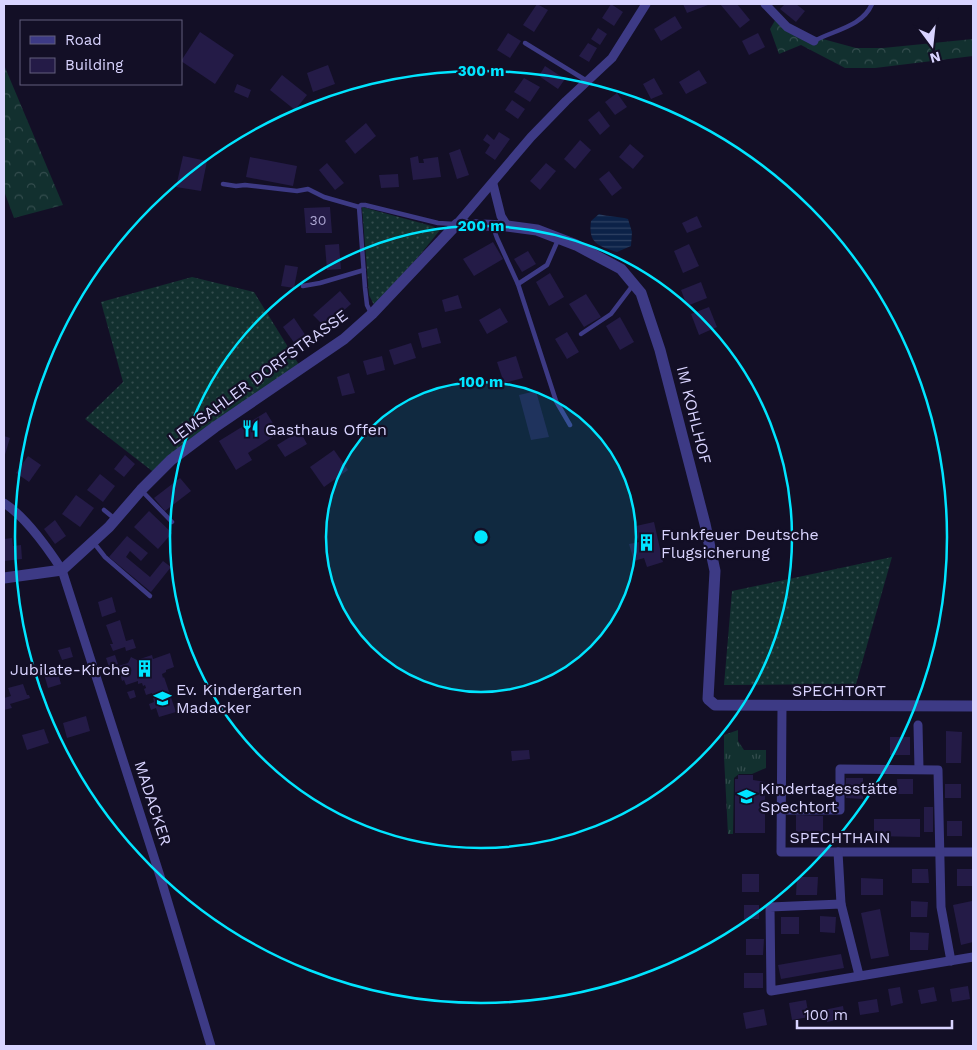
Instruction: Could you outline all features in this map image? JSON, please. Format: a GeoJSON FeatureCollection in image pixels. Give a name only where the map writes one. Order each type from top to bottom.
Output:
{"type":"FeatureCollection","features":[{"type":"Feature","properties":{"kind":"street","name":"LEMSAHLER DORFSTRASSE"},"geometry":{"type":"LineString","coordinates":[[62,570],[116,520],[141,490],[171,460],[215,427],[344,338],[372,314],[458,224],[531,137],[612,58],[646,4]]}},
{"type":"Feature","properties":{"kind":"street"},"geometry":{"type":"LineString","coordinates":[[765,4],[787,27],[814,41]]}},
{"type":"Feature","properties":{"kind":"street"},"geometry":{"type":"LineString","coordinates":[[493,184],[501,216],[507,226]]}},
{"type":"Feature","properties":{"kind":"street","name":"IM KOHLHOF"},"geometry":{"type":"LineString","coordinates":[[458,224],[507,226],[536,230],[576,245],[621,269],[641,293],[660,350],[705,524],[715,571],[708,699]]}},
{"type":"Feature","properties":{"kind":"street","name":"MADACKER"},"geometry":{"type":"LineString","coordinates":[[4,502],[14,510],[52,554],[62,570],[160,876],[211,1046]]}},
{"type":"Feature","properties":{"kind":"street"},"geometry":{"type":"LineString","coordinates":[[4,578],[62,570]]}},
{"type":"Feature","properties":{"kind":"street","name":"SPECHTORT"},"geometry":{"type":"LineString","coordinates":[[708,699],[715,705],[973,706]]}},
{"type":"Feature","properties":{"kind":"street","name":"SPECHTHAIN"},"geometry":{"type":"LineString","coordinates":[[782,706],[781,852],[973,852]]}},
{"type":"Feature","properties":{"kind":"street"},"geometry":{"type":"LineString","coordinates":[[918,725],[919,770]]}},
{"type":"Feature","properties":{"kind":"street","name":"SPECHTHAIN"},"geometry":{"type":"LineString","coordinates":[[780,810],[840,810],[840,769],[938,770],[939,852]]}},
{"type":"Feature","properties":{"kind":"street"},"geometry":{"type":"LineString","coordinates":[[838,852],[841,904],[860,976]]}},
{"type":"Feature","properties":{"kind":"street"},"geometry":{"type":"LineString","coordinates":[[939,852],[940,907],[951,961]]}},
{"type":"Feature","properties":{"kind":"street"},"geometry":{"type":"LineString","coordinates":[[841,904],[770,907],[771,991],[973,957]]}},
{"type":"Feature","properties":{"kind":"lane"},"geometry":{"type":"LineString","coordinates":[[814,41],[842,30],[859,20],[868,12],[872,4]]}},
{"type":"Feature","properties":{"kind":"lane"},"geometry":{"type":"LineString","coordinates":[[525,43],[587,81]]}},
{"type":"Feature","properties":{"kind":"lane"},"geometry":{"type":"LineString","coordinates":[[223,184],[297,191],[308,190],[359,206],[366,205],[438,224],[458,224]]}},
{"type":"Feature","properties":{"kind":"lane"},"geometry":{"type":"LineString","coordinates":[[359,206],[367,305],[372,314]]}},
{"type":"Feature","properties":{"kind":"lane"},"geometry":{"type":"LineString","coordinates":[[493,225],[518,284],[556,401],[570,425]]}},
{"type":"Feature","properties":{"kind":"lane"},"geometry":{"type":"LineString","coordinates":[[518,284],[547,265],[559,239]]}},
{"type":"Feature","properties":{"kind":"lane"},"geometry":{"type":"LineString","coordinates":[[303,286],[320,284],[364,270]]}},
{"type":"Feature","properties":{"kind":"lane"},"geometry":{"type":"LineString","coordinates":[[581,334],[611,314],[634,284]]}},
{"type":"Feature","properties":{"kind":"lane"},"geometry":{"type":"LineString","coordinates":[[141,490],[172,522]]}},
{"type":"Feature","properties":{"kind":"lane"},"geometry":{"type":"LineString","coordinates":[[104,510],[116,520]]}},
{"type":"Feature","properties":{"kind":"lane"},"geometry":{"type":"LineString","coordinates":[[93,542],[105,558],[150,596]]}},
{"type":"Feature","properties":{"kind":"green space"},"geometry":{"type":"Polygon","coordinates":[[[777,17],[808,35],[856,48],[883,48],[973,39],[973,56],[875,68],[845,68],[801,45],[779,54],[770,29],[777,17]]]}},
{"type":"Feature","properties":{"kind":"green space"},"geometry":{"type":"Polygon","coordinates":[[[4,65],[63,205],[14,218],[4,191],[4,65]]]}},
{"type":"Feature","properties":{"kind":"green space"},"geometry":{"type":"Polygon","coordinates":[[[362,207],[432,226],[440,230],[374,305],[369,295],[362,207]]]}},
{"type":"Feature","properties":{"kind":"green space"},"geometry":{"type":"Polygon","coordinates":[[[192,277],[254,292],[301,368],[156,474],[85,419],[123,382],[101,302],[192,277]]]}},
{"type":"Feature","properties":{"kind":"green space"},"geometry":{"type":"Polygon","coordinates":[[[892,557],[856,684],[724,685],[732,591],[892,557]]]}},
{"type":"Feature","properties":{"kind":"green space"},"geometry":{"type":"Polygon","coordinates":[[[738,730],[738,741],[744,750],[766,750],[766,768],[752,774],[739,774],[734,778],[733,834],[728,834],[724,735],[738,730]]]}},
{"type":"Feature","properties":{"kind":"water"},"geometry":{"type":"Polygon","coordinates":[[[599,214],[628,219],[632,232],[631,246],[617,252],[596,243],[590,228],[591,221],[599,214]]]}},
{"type":"Feature","properties":{"kind":"building"},"geometry":{"type":"Polygon","coordinates":[[[537,4],[548,10],[534,32],[523,25],[537,4]]]}},
{"type":"Feature","properties":{"kind":"building"},"geometry":{"type":"Polygon","coordinates":[[[611,4],[623,12],[614,26],[602,18],[611,4]]]}},
{"type":"Feature","properties":{"kind":"building"},"geometry":{"type":"Polygon","coordinates":[[[683,4],[708,4],[708,5],[687,13],[683,4]]]}},
{"type":"Feature","properties":{"kind":"building"},"geometry":{"type":"Polygon","coordinates":[[[720,4],[737,4],[750,20],[740,28],[720,4]]]}},
{"type":"Feature","properties":{"kind":"building"},"geometry":{"type":"Polygon","coordinates":[[[785,4],[796,4],[805,11],[796,22],[780,9],[785,4]]]}},
{"type":"Feature","properties":{"kind":"building"},"geometry":{"type":"Polygon","coordinates":[[[675,16],[682,28],[661,41],[654,29],[675,16]]]}},
{"type":"Feature","properties":{"kind":"building"},"geometry":{"type":"Polygon","coordinates":[[[598,28],[607,34],[600,45],[591,39],[598,28]]]}},
{"type":"Feature","properties":{"kind":"building"},"geometry":{"type":"Polygon","coordinates":[[[200,32],[234,55],[215,84],[182,62],[200,32]]]}},
{"type":"Feature","properties":{"kind":"building"},"geometry":{"type":"Polygon","coordinates":[[[508,33],[521,41],[510,58],[497,50],[508,33]]]}},
{"type":"Feature","properties":{"kind":"building"},"geometry":{"type":"Polygon","coordinates":[[[758,33],[765,47],[749,55],[742,41],[758,33]]]}},
{"type":"Feature","properties":{"kind":"building"},"geometry":{"type":"Polygon","coordinates":[[[588,43],[597,48],[589,62],[579,56],[588,43]]]}},
{"type":"Feature","properties":{"kind":"building"},"geometry":{"type":"Polygon","coordinates":[[[328,65],[335,84],[313,92],[307,73],[328,65]]]}},
{"type":"Feature","properties":{"kind":"building"},"geometry":{"type":"Polygon","coordinates":[[[545,66],[565,79],[558,89],[539,76],[545,66]]]}},
{"type":"Feature","properties":{"kind":"building"},"geometry":{"type":"Polygon","coordinates":[[[699,70],[707,83],[686,94],[679,82],[699,70]]]}},
{"type":"Feature","properties":{"kind":"building"},"geometry":{"type":"Polygon","coordinates":[[[282,75],[307,95],[295,110],[270,90],[282,75]]]}},
{"type":"Feature","properties":{"kind":"building"},"geometry":{"type":"Polygon","coordinates":[[[524,78],[540,87],[530,102],[514,92],[524,78]]]}},
{"type":"Feature","properties":{"kind":"building"},"geometry":{"type":"Polygon","coordinates":[[[654,78],[663,94],[651,99],[643,84],[654,78]]]}},
{"type":"Feature","properties":{"kind":"building"},"geometry":{"type":"Polygon","coordinates":[[[237,84],[251,90],[248,98],[234,92],[237,84]]]}},
{"type":"Feature","properties":{"kind":"building"},"geometry":{"type":"Polygon","coordinates":[[[617,93],[627,107],[615,115],[605,102],[617,93]]]}},
{"type":"Feature","properties":{"kind":"building"},"geometry":{"type":"Polygon","coordinates":[[[512,100],[525,109],[518,119],[505,110],[512,100]]]}},
{"type":"Feature","properties":{"kind":"building"},"geometry":{"type":"Polygon","coordinates":[[[599,111],[610,126],[600,135],[588,120],[599,111]]]}},
{"type":"Feature","properties":{"kind":"building"},"geometry":{"type":"Polygon","coordinates":[[[366,123],[376,136],[355,154],[345,141],[366,123]]]}},
{"type":"Feature","properties":{"kind":"building"},"geometry":{"type":"Polygon","coordinates":[[[499,132],[510,139],[495,160],[485,153],[490,145],[483,140],[487,134],[494,140],[499,132]]]}},
{"type":"Feature","properties":{"kind":"building"},"geometry":{"type":"Polygon","coordinates":[[[580,140],[591,150],[575,169],[564,159],[580,140]]]}},
{"type":"Feature","properties":{"kind":"building"},"geometry":{"type":"Polygon","coordinates":[[[630,144],[644,156],[633,169],[619,157],[630,144]]]}},
{"type":"Feature","properties":{"kind":"building"},"geometry":{"type":"Polygon","coordinates":[[[460,149],[469,175],[457,179],[449,153],[460,149]]]}},
{"type":"Feature","properties":{"kind":"building"},"geometry":{"type":"Polygon","coordinates":[[[183,156],[207,161],[201,191],[176,187],[183,156]]]}},
{"type":"Feature","properties":{"kind":"building"},"geometry":{"type":"Polygon","coordinates":[[[418,156],[419,163],[424,163],[423,159],[438,157],[441,177],[413,180],[410,158],[418,156]]]}},
{"type":"Feature","properties":{"kind":"building"},"geometry":{"type":"Polygon","coordinates":[[[250,157],[297,166],[293,186],[246,177],[250,157]]]}},
{"type":"Feature","properties":{"kind":"building"},"geometry":{"type":"Polygon","coordinates":[[[327,163],[344,183],[335,190],[319,170],[327,163]]]}},
{"type":"Feature","properties":{"kind":"building"},"geometry":{"type":"Polygon","coordinates":[[[546,163],[556,171],[540,190],[530,181],[546,163]]]}},
{"type":"Feature","properties":{"kind":"building"},"geometry":{"type":"Polygon","coordinates":[[[609,171],[622,188],[612,196],[599,179],[609,171]]]}},
{"type":"Feature","properties":{"kind":"building"},"geometry":{"type":"Polygon","coordinates":[[[398,174],[399,187],[381,188],[379,175],[398,174]]]}},
{"type":"Feature","properties":{"kind":"building"},"geometry":{"type":"Polygon","coordinates":[[[330,207],[332,233],[306,233],[304,208],[330,207]]]}},
{"type":"Feature","properties":{"kind":"building"},"geometry":{"type":"Polygon","coordinates":[[[697,216],[702,227],[687,233],[682,223],[697,216]]]}},
{"type":"Feature","properties":{"kind":"building"},"geometry":{"type":"Polygon","coordinates":[[[493,242],[503,259],[474,276],[463,259],[493,242]]]}},
{"type":"Feature","properties":{"kind":"building"},"geometry":{"type":"Polygon","coordinates":[[[339,244],[341,269],[327,270],[325,245],[339,244]]]}},
{"type":"Feature","properties":{"kind":"building"},"geometry":{"type":"Polygon","coordinates":[[[689,244],[699,266],[683,273],[674,251],[689,244]]]}},
{"type":"Feature","properties":{"kind":"building"},"geometry":{"type":"Polygon","coordinates":[[[528,251],[536,264],[522,272],[514,259],[528,251]]]}},
{"type":"Feature","properties":{"kind":"building"},"geometry":{"type":"Polygon","coordinates":[[[285,265],[298,267],[294,288],[281,286],[285,265]]]}},
{"type":"Feature","properties":{"kind":"building"},"geometry":{"type":"Polygon","coordinates":[[[550,273],[564,297],[549,306],[536,282],[550,273]]]}},
{"type":"Feature","properties":{"kind":"building"},"geometry":{"type":"Polygon","coordinates":[[[701,282],[707,298],[687,306],[681,290],[701,282]]]}},
{"type":"Feature","properties":{"kind":"building"},"geometry":{"type":"Polygon","coordinates":[[[340,291],[351,304],[325,327],[313,315],[340,291]]]}},
{"type":"Feature","properties":{"kind":"building"},"geometry":{"type":"Polygon","coordinates":[[[586,294],[601,317],[584,327],[569,304],[586,294]]]}},
{"type":"Feature","properties":{"kind":"building"},"geometry":{"type":"Polygon","coordinates":[[[458,295],[462,308],[445,312],[442,300],[458,295]]]}},
{"type":"Feature","properties":{"kind":"building"},"geometry":{"type":"Polygon","coordinates":[[[709,307],[717,327],[699,335],[691,314],[709,307]]]}},
{"type":"Feature","properties":{"kind":"building"},"geometry":{"type":"Polygon","coordinates":[[[500,308],[508,322],[487,334],[479,320],[500,308]]]}},
{"type":"Feature","properties":{"kind":"building"},"geometry":{"type":"Polygon","coordinates":[[[620,317],[634,342],[620,350],[606,326],[620,317]]]}},
{"type":"Feature","properties":{"kind":"building"},"geometry":{"type":"Polygon","coordinates":[[[294,318],[306,336],[295,344],[283,327],[294,318]]]}},
{"type":"Feature","properties":{"kind":"building"},"geometry":{"type":"Polygon","coordinates":[[[437,328],[441,343],[422,348],[418,333],[437,328]]]}},
{"type":"Feature","properties":{"kind":"building"},"geometry":{"type":"Polygon","coordinates":[[[567,332],[579,352],[567,359],[555,339],[567,332]]]}},
{"type":"Feature","properties":{"kind":"building"},"geometry":{"type":"Polygon","coordinates":[[[411,343],[416,358],[394,365],[389,350],[411,343]]]}},
{"type":"Feature","properties":{"kind":"building"},"geometry":{"type":"Polygon","coordinates":[[[382,356],[385,370],[367,375],[363,361],[382,356]]]}},
{"type":"Feature","properties":{"kind":"building"},"geometry":{"type":"Polygon","coordinates":[[[516,356],[523,378],[504,383],[497,362],[516,356]]]}},
{"type":"Feature","properties":{"kind":"building"},"geometry":{"type":"Polygon","coordinates":[[[349,373],[355,393],[342,396],[337,377],[349,373]]]}},
{"type":"Feature","properties":{"kind":"building"},"geometry":{"type":"Polygon","coordinates":[[[536,391],[549,437],[531,440],[519,395],[536,391]]]}},
{"type":"Feature","properties":{"kind":"building"},"geometry":{"type":"Polygon","coordinates":[[[266,412],[279,433],[248,453],[252,460],[236,470],[219,441],[266,412]]]}},
{"type":"Feature","properties":{"kind":"building"},"geometry":{"type":"Polygon","coordinates":[[[300,431],[307,444],[285,457],[277,445],[300,431]]]}},
{"type":"Feature","properties":{"kind":"building"},"geometry":{"type":"Polygon","coordinates":[[[4,436],[10,438],[4,458],[4,436]]]}},
{"type":"Feature","properties":{"kind":"building"},"geometry":{"type":"Polygon","coordinates":[[[334,450],[348,470],[324,487],[310,467],[334,450]]]}},
{"type":"Feature","properties":{"kind":"building"},"geometry":{"type":"Polygon","coordinates":[[[125,455],[135,464],[124,477],[114,469],[125,455]]]}},
{"type":"Feature","properties":{"kind":"building"},"geometry":{"type":"Polygon","coordinates":[[[28,456],[41,465],[29,482],[16,473],[28,456]]]}},
{"type":"Feature","properties":{"kind":"building"},"geometry":{"type":"Polygon","coordinates":[[[100,474],[115,486],[103,502],[87,490],[100,474]]]}},
{"type":"Feature","properties":{"kind":"building"},"geometry":{"type":"Polygon","coordinates":[[[180,478],[191,491],[165,511],[154,498],[180,478]]]}},
{"type":"Feature","properties":{"kind":"building"},"geometry":{"type":"Polygon","coordinates":[[[76,495],[94,508],[80,527],[62,514],[76,495]]]}},
{"type":"Feature","properties":{"kind":"building"},"geometry":{"type":"Polygon","coordinates":[[[149,511],[172,533],[158,549],[134,527],[149,511]]]}},
{"type":"Feature","properties":{"kind":"building"},"geometry":{"type":"Polygon","coordinates":[[[55,520],[66,536],[55,544],[44,529],[55,520]]]}},
{"type":"Feature","properties":{"kind":"building","name":"Funkfeuer Deutsche Flugsicherung"},"geometry":{"type":"Polygon","coordinates":[[[654,522],[663,562],[647,567],[644,558],[634,561],[629,544],[639,542],[636,526],[654,522]]]}},
{"type":"Feature","properties":{"kind":"building"},"geometry":{"type":"Polygon","coordinates":[[[127,536],[148,553],[141,561],[130,551],[126,557],[150,577],[163,561],[171,567],[151,592],[109,557],[127,536]]]}},
{"type":"Feature","properties":{"kind":"building"},"geometry":{"type":"Polygon","coordinates":[[[12,538],[13,546],[21,545],[22,559],[4,561],[4,539],[12,538]]]}},
{"type":"Feature","properties":{"kind":"building"},"geometry":{"type":"Polygon","coordinates":[[[112,597],[116,612],[102,617],[98,602],[112,597]]]}},
{"type":"Feature","properties":{"kind":"building"},"geometry":{"type":"Polygon","coordinates":[[[120,620],[126,641],[133,639],[136,648],[126,651],[125,647],[113,651],[110,644],[113,644],[106,625],[120,620]]]}},
{"type":"Feature","properties":{"kind":"building"},"geometry":{"type":"Polygon","coordinates":[[[70,647],[73,657],[62,660],[58,650],[70,647]]]}},
{"type":"Feature","properties":{"kind":"building"},"geometry":{"type":"Polygon","coordinates":[[[170,653],[174,667],[162,674],[176,712],[159,717],[156,708],[151,710],[149,704],[154,702],[152,693],[146,695],[145,685],[143,686],[142,683],[138,684],[138,681],[126,685],[124,680],[122,681],[118,666],[128,663],[131,657],[137,660],[152,655],[153,659],[170,653]]]}},
{"type":"Feature","properties":{"kind":"building"},"geometry":{"type":"Polygon","coordinates":[[[115,655],[118,664],[109,667],[106,658],[115,655]]]}},
{"type":"Feature","properties":{"kind":"building"},"geometry":{"type":"Polygon","coordinates":[[[57,670],[61,684],[48,688],[44,674],[57,670]]]}},
{"type":"Feature","properties":{"kind":"building"},"geometry":{"type":"Polygon","coordinates":[[[23,684],[30,698],[10,704],[12,708],[4,710],[4,698],[11,696],[8,688],[23,684]]]}},
{"type":"Feature","properties":{"kind":"building"},"geometry":{"type":"Polygon","coordinates":[[[134,690],[136,697],[130,699],[127,692],[134,690]]]}},
{"type":"Feature","properties":{"kind":"building"},"geometry":{"type":"Polygon","coordinates":[[[86,716],[90,731],[67,738],[63,723],[86,716]]]}},
{"type":"Feature","properties":{"kind":"building"},"geometry":{"type":"Polygon","coordinates":[[[44,729],[49,743],[27,750],[22,735],[44,729]]]}},
{"type":"Feature","properties":{"kind":"building"},"geometry":{"type":"Polygon","coordinates":[[[946,731],[962,732],[961,763],[946,763],[946,731]]]}},
{"type":"Feature","properties":{"kind":"building"},"geometry":{"type":"Polygon","coordinates":[[[890,737],[910,737],[910,755],[890,755],[890,737]]]}},
{"type":"Feature","properties":{"kind":"building"},"geometry":{"type":"Polygon","coordinates":[[[529,750],[530,759],[512,761],[511,751],[529,750]]]}},
{"type":"Feature","properties":{"kind":"building"},"geometry":{"type":"Polygon","coordinates":[[[738,775],[753,775],[753,780],[765,782],[765,833],[735,833],[735,779],[738,779],[738,775]]]}},
{"type":"Feature","properties":{"kind":"building"},"geometry":{"type":"Polygon","coordinates":[[[846,778],[863,778],[863,799],[846,798],[846,778]]]}},
{"type":"Feature","properties":{"kind":"building"},"geometry":{"type":"Polygon","coordinates":[[[897,779],[913,779],[913,794],[898,794],[897,779]]]}},
{"type":"Feature","properties":{"kind":"building"},"geometry":{"type":"Polygon","coordinates":[[[945,784],[961,784],[961,798],[945,798],[945,784]]]}},
{"type":"Feature","properties":{"kind":"building"},"geometry":{"type":"Polygon","coordinates":[[[924,807],[933,807],[933,832],[924,832],[924,807]]]}},
{"type":"Feature","properties":{"kind":"building"},"geometry":{"type":"Polygon","coordinates":[[[796,815],[823,816],[823,834],[796,834],[796,815]]]}},
{"type":"Feature","properties":{"kind":"building"},"geometry":{"type":"Polygon","coordinates":[[[874,819],[920,819],[920,837],[874,836],[874,819]]]}},
{"type":"Feature","properties":{"kind":"building"},"geometry":{"type":"Polygon","coordinates":[[[947,821],[962,821],[962,836],[947,836],[947,821]]]}},
{"type":"Feature","properties":{"kind":"building"},"geometry":{"type":"Polygon","coordinates":[[[912,869],[928,869],[929,883],[912,883],[912,869]]]}},
{"type":"Feature","properties":{"kind":"building"},"geometry":{"type":"Polygon","coordinates":[[[957,869],[973,869],[973,886],[957,886],[957,869]]]}},
{"type":"Feature","properties":{"kind":"building"},"geometry":{"type":"Polygon","coordinates":[[[742,874],[759,874],[759,892],[742,892],[742,874]]]}},
{"type":"Feature","properties":{"kind":"building"},"geometry":{"type":"Polygon","coordinates":[[[797,877],[818,877],[817,895],[796,895],[797,877]]]}},
{"type":"Feature","properties":{"kind":"building"},"geometry":{"type":"Polygon","coordinates":[[[861,878],[883,879],[883,895],[861,895],[861,878]]]}},
{"type":"Feature","properties":{"kind":"building"},"geometry":{"type":"Polygon","coordinates":[[[911,901],[928,902],[927,917],[911,917],[911,901]]]}},
{"type":"Feature","properties":{"kind":"building"},"geometry":{"type":"Polygon","coordinates":[[[972,901],[973,942],[961,945],[953,905],[972,901]]]}},
{"type":"Feature","properties":{"kind":"building"},"geometry":{"type":"Polygon","coordinates":[[[744,905],[759,905],[759,919],[744,919],[744,905]]]}},
{"type":"Feature","properties":{"kind":"building"},"geometry":{"type":"Polygon","coordinates":[[[880,909],[889,956],[871,959],[861,913],[880,909]]]}},
{"type":"Feature","properties":{"kind":"building"},"geometry":{"type":"Polygon","coordinates":[[[820,916],[836,917],[835,933],[820,932],[820,916]]]}},
{"type":"Feature","properties":{"kind":"building"},"geometry":{"type":"Polygon","coordinates":[[[781,917],[799,917],[799,934],[781,934],[781,917]]]}},
{"type":"Feature","properties":{"kind":"building"},"geometry":{"type":"Polygon","coordinates":[[[910,932],[929,933],[928,950],[910,950],[910,932]]]}},
{"type":"Feature","properties":{"kind":"building"},"geometry":{"type":"Polygon","coordinates":[[[746,939],[764,939],[763,955],[746,955],[746,939]]]}},
{"type":"Feature","properties":{"kind":"building"},"geometry":{"type":"Polygon","coordinates":[[[841,954],[844,968],[781,979],[778,965],[841,954]]]}},
{"type":"Feature","properties":{"kind":"building"},"geometry":{"type":"Polygon","coordinates":[[[744,973],[763,973],[763,988],[744,988],[744,973]]]}},
{"type":"Feature","properties":{"kind":"building"},"geometry":{"type":"Polygon","coordinates":[[[968,986],[970,999],[952,1002],[950,989],[968,986]]]}},
{"type":"Feature","properties":{"kind":"building"},"geometry":{"type":"Polygon","coordinates":[[[900,987],[903,1003],[891,1006],[888,989],[900,987]]]}},
{"type":"Feature","properties":{"kind":"building"},"geometry":{"type":"Polygon","coordinates":[[[934,987],[937,1001],[921,1004],[918,990],[934,987]]]}},
{"type":"Feature","properties":{"kind":"building"},"geometry":{"type":"Polygon","coordinates":[[[877,999],[879,1012],[860,1015],[858,1002],[877,999]]]}},
{"type":"Feature","properties":{"kind":"building"},"geometry":{"type":"Polygon","coordinates":[[[806,1000],[809,1017],[792,1020],[789,1003],[806,1000]]]}},
{"type":"Feature","properties":{"kind":"building"},"geometry":{"type":"Polygon","coordinates":[[[843,1006],[845,1018],[827,1022],[824,1010],[843,1006]]]}},
{"type":"Feature","properties":{"kind":"building"},"geometry":{"type":"Polygon","coordinates":[[[764,1009],[767,1025],[746,1029],[743,1013],[764,1009]]]}},
{"type":"Feature","properties":{"kind":"place","name":"Gasthaus Offen"},"geometry":{"type":"Point","coordinates":[251,429]}},
{"type":"Feature","properties":{"kind":"place","name":"Funkfeuer Deutsche Flugsicherung"},"geometry":{"type":"Point","coordinates":[647,543]}},
{"type":"Feature","properties":{"kind":"place","name":"Jubilate-Kirche"},"geometry":{"type":"Point","coordinates":[144,669]}},
{"type":"Feature","properties":{"kind":"place","name":"Ev. Kindergarten Madacker"},"geometry":{"type":"Point","coordinates":[162,698]}},
{"type":"Feature","properties":{"kind":"place","name":"Kindertagesstätte Spechtort"},"geometry":{"type":"Point","coordinates":[746,797]}}]}
